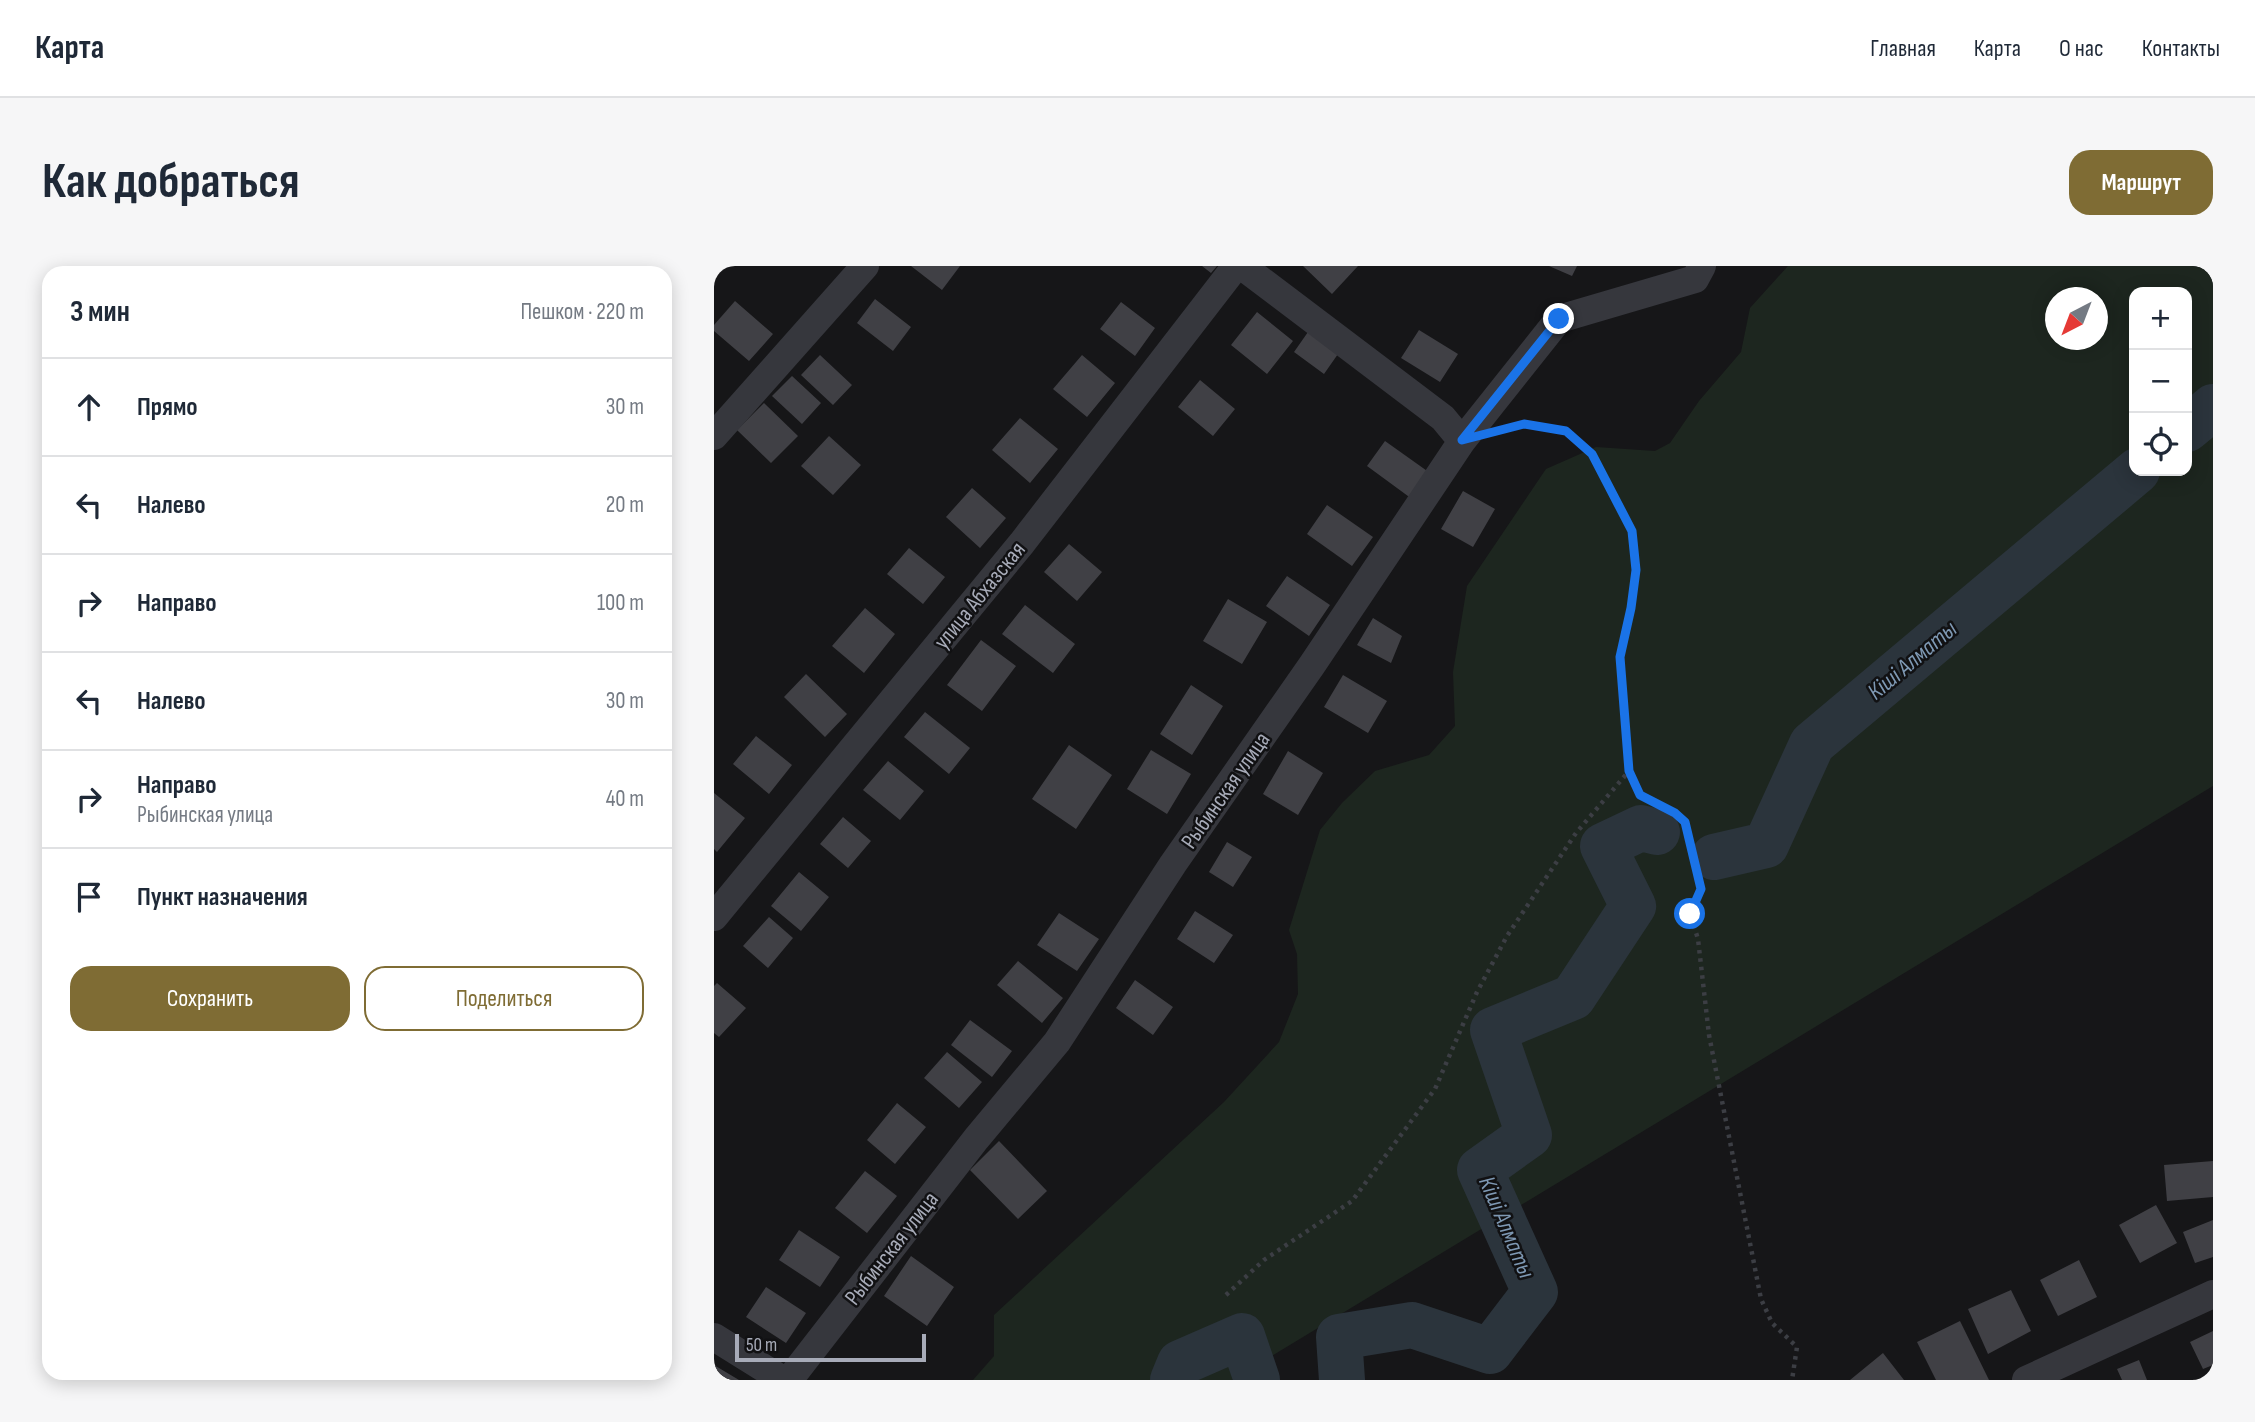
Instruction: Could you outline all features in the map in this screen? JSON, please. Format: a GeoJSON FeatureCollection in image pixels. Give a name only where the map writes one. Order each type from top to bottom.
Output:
{"type":"FeatureCollection","features":[{"type":"Feature","properties":{"kind":"street"},"geometry":{"type":"LineString","coordinates":[[714,436],[865,266]]}},
{"type":"Feature","properties":{"kind":"street","name":"улица Абхазская"},"geometry":{"type":"LineString","coordinates":[[714,918],[1022,543],[1236,266]]}},
{"type":"Feature","properties":{"kind":"street"},"geometry":{"type":"LineString","coordinates":[[1242,266],[1443,418],[1462,440]]}},
{"type":"Feature","properties":{"kind":"street","name":"Рыбинская улица"},"geometry":{"type":"LineString","coordinates":[[786,1380],[976,1139],[1057,1042],[1173,863],[1312,665],[1462,440],[1559,319],[1695,279],[1702,266]]}},
{"type":"Feature","properties":{"kind":"street"},"geometry":{"type":"LineString","coordinates":[[2026,1380],[2213,1294]]}},
{"type":"Feature","properties":{"kind":"street"},"geometry":{"type":"LineString","coordinates":[[714,1337],[786,1380]]}},
{"type":"Feature","properties":{"kind":"path"},"geometry":{"type":"LineString","coordinates":[[1462,440],[1524,424],[1566,431],[1592,454],[1632,531],[1636,570],[1620,657],[1629,771],[1640,795],[1675,813],[1685,822],[1701,889],[1690,914],[1698,939],[1709,1035],[1761,1299],[1772,1324],[1797,1348],[1792,1380]]}},
{"type":"Feature","properties":{"kind":"path"},"geometry":{"type":"LineString","coordinates":[[1226,1295],[1264,1260],[1352,1201],[1435,1089],[1477,992],[1507,936],[1576,833],[1629,771]]}},
{"type":"Feature","properties":{"kind":"shaded area"},"geometry":{"type":"Polygon","coordinates":[[[1788,266],[2213,266],[2213,786],[1232,1380],[973,1380],[994,1356],[994,1315],[1224,1102],[1279,1042],[1298,994],[1297,954],[1289,930],[1320,830],[1342,803],[1375,771],[1429,755],[1455,726],[1453,672],[1467,586],[1546,469],[1596,447],[1655,451],[1670,443],[1699,401],[1741,352],[1750,308],[1788,266]]]}},
{"type":"Feature","properties":{"kind":"building"},"geometry":{"type":"Polygon","coordinates":[[[911,266],[960,266],[942,290],[911,266]]]}},
{"type":"Feature","properties":{"kind":"building"},"geometry":{"type":"Polygon","coordinates":[[[1202,266],[1217,266],[1211,273],[1202,266]]]}},
{"type":"Feature","properties":{"kind":"building"},"geometry":{"type":"Polygon","coordinates":[[[1303,266],[1358,266],[1332,294],[1303,266]]]}},
{"type":"Feature","properties":{"kind":"building"},"geometry":{"type":"Polygon","coordinates":[[[1549,266],[1577,266],[1572,276],[1549,266]]]}},
{"type":"Feature","properties":{"kind":"building"},"geometry":{"type":"Polygon","coordinates":[[[875,299],[911,327],[893,351],[857,323],[875,299]]]}},
{"type":"Feature","properties":{"kind":"building"},"geometry":{"type":"Polygon","coordinates":[[[735,301],[773,334],[749,361],[714,331],[714,325],[735,301]]]}},
{"type":"Feature","properties":{"kind":"building"},"geometry":{"type":"Polygon","coordinates":[[[1121,302],[1155,328],[1135,356],[1100,329],[1121,302]]]}},
{"type":"Feature","properties":{"kind":"building"},"geometry":{"type":"Polygon","coordinates":[[[1257,312],[1293,341],[1267,374],[1231,345],[1257,312]]]}},
{"type":"Feature","properties":{"kind":"building"},"geometry":{"type":"Polygon","coordinates":[[[1419,330],[1458,354],[1440,382],[1401,358],[1419,330]]]}},
{"type":"Feature","properties":{"kind":"building"},"geometry":{"type":"Polygon","coordinates":[[[1308,332],[1338,354],[1324,374],[1294,352],[1308,332]]]}},
{"type":"Feature","properties":{"kind":"building"},"geometry":{"type":"Polygon","coordinates":[[[820,355],[852,385],[833,405],[801,375],[820,355]]]}},
{"type":"Feature","properties":{"kind":"building"},"geometry":{"type":"Polygon","coordinates":[[[1082,355],[1115,383],[1087,417],[1053,389],[1082,355]]]}},
{"type":"Feature","properties":{"kind":"building"},"geometry":{"type":"Polygon","coordinates":[[[792,376],[821,403],[802,424],[772,396],[792,376]]]}},
{"type":"Feature","properties":{"kind":"building"},"geometry":{"type":"Polygon","coordinates":[[[1200,380],[1235,409],[1213,436],[1178,407],[1200,380]]]}},
{"type":"Feature","properties":{"kind":"building"},"geometry":{"type":"Polygon","coordinates":[[[764,403],[798,436],[771,463],[737,430],[764,403]]]}},
{"type":"Feature","properties":{"kind":"building"},"geometry":{"type":"Polygon","coordinates":[[[1020,418],[1058,449],[1030,483],[992,450],[1020,418]]]}},
{"type":"Feature","properties":{"kind":"building"},"geometry":{"type":"Polygon","coordinates":[[[829,436],[861,465],[833,495],[801,466],[829,436]]]}},
{"type":"Feature","properties":{"kind":"building"},"geometry":{"type":"Polygon","coordinates":[[[1385,441],[1430,473],[1412,499],[1367,466],[1385,441]]]}},
{"type":"Feature","properties":{"kind":"building"},"geometry":{"type":"Polygon","coordinates":[[[972,488],[1006,518],[980,548],[946,517],[972,488]]]}},
{"type":"Feature","properties":{"kind":"building"},"geometry":{"type":"Polygon","coordinates":[[[1463,491],[1495,509],[1473,547],[1441,529],[1463,491]]]}},
{"type":"Feature","properties":{"kind":"building"},"geometry":{"type":"Polygon","coordinates":[[[1327,505],[1373,537],[1352,566],[1307,534],[1327,505]]]}},
{"type":"Feature","properties":{"kind":"building"},"geometry":{"type":"Polygon","coordinates":[[[1069,544],[1102,572],[1077,601],[1044,572],[1069,544]]]}},
{"type":"Feature","properties":{"kind":"building"},"geometry":{"type":"Polygon","coordinates":[[[909,548],[945,577],[923,604],[887,574],[909,548]]]}},
{"type":"Feature","properties":{"kind":"building"},"geometry":{"type":"Polygon","coordinates":[[[1287,576],[1330,605],[1309,636],[1266,606],[1287,576]]]}},
{"type":"Feature","properties":{"kind":"building"},"geometry":{"type":"Polygon","coordinates":[[[1228,599],[1267,622],[1242,664],[1203,641],[1228,599]]]}},
{"type":"Feature","properties":{"kind":"building"},"geometry":{"type":"Polygon","coordinates":[[[1025,605],[1075,644],[1053,673],[1002,634],[1025,605]]]}},
{"type":"Feature","properties":{"kind":"building"},"geometry":{"type":"Polygon","coordinates":[[[865,608],[895,634],[864,673],[832,646],[865,608]]]}},
{"type":"Feature","properties":{"kind":"building"},"geometry":{"type":"Polygon","coordinates":[[[1373,618],[1402,636],[1391,663],[1357,645],[1373,618]]]}},
{"type":"Feature","properties":{"kind":"building"},"geometry":{"type":"Polygon","coordinates":[[[981,640],[1016,666],[982,711],[947,685],[981,640]]]}},
{"type":"Feature","properties":{"kind":"building"},"geometry":{"type":"Polygon","coordinates":[[[806,674],[847,714],[825,737],[784,697],[806,674]]]}},
{"type":"Feature","properties":{"kind":"building"},"geometry":{"type":"Polygon","coordinates":[[[1343,675],[1387,701],[1368,733],[1324,707],[1343,675]]]}},
{"type":"Feature","properties":{"kind":"building"},"geometry":{"type":"Polygon","coordinates":[[[1191,685],[1223,706],[1192,755],[1160,734],[1191,685]]]}},
{"type":"Feature","properties":{"kind":"building"},"geometry":{"type":"Polygon","coordinates":[[[925,712],[970,748],[949,774],[904,737],[925,712]]]}},
{"type":"Feature","properties":{"kind":"building"},"geometry":{"type":"Polygon","coordinates":[[[756,736],[792,765],[769,794],[733,764],[756,736]]]}},
{"type":"Feature","properties":{"kind":"building"},"geometry":{"type":"Polygon","coordinates":[[[1069,745],[1112,775],[1076,829],[1032,799],[1069,745]]]}},
{"type":"Feature","properties":{"kind":"building"},"geometry":{"type":"Polygon","coordinates":[[[1151,750],[1191,774],[1167,814],[1127,789],[1151,750]]]}},
{"type":"Feature","properties":{"kind":"building"},"geometry":{"type":"Polygon","coordinates":[[[1288,751],[1323,773],[1298,815],[1263,794],[1288,751]]]}},
{"type":"Feature","properties":{"kind":"building"},"geometry":{"type":"Polygon","coordinates":[[[888,761],[924,791],[900,820],[863,790],[888,761]]]}},
{"type":"Feature","properties":{"kind":"building"},"geometry":{"type":"Polygon","coordinates":[[[714,793],[745,818],[717,852],[714,849],[714,793]]]}},
{"type":"Feature","properties":{"kind":"building"},"geometry":{"type":"Polygon","coordinates":[[[843,817],[871,841],[848,868],[820,844],[843,817]]]}},
{"type":"Feature","properties":{"kind":"building"},"geometry":{"type":"Polygon","coordinates":[[[1227,842],[1252,857],[1233,887],[1209,872],[1227,842]]]}},
{"type":"Feature","properties":{"kind":"building"},"geometry":{"type":"Polygon","coordinates":[[[799,872],[829,897],[801,931],[771,906],[799,872]]]}},
{"type":"Feature","properties":{"kind":"building"},"geometry":{"type":"Polygon","coordinates":[[[1195,911],[1233,935],[1214,963],[1177,939],[1195,911]]]}},
{"type":"Feature","properties":{"kind":"building"},"geometry":{"type":"Polygon","coordinates":[[[1059,913],[1099,939],[1077,971],[1037,945],[1059,913]]]}},
{"type":"Feature","properties":{"kind":"building"},"geometry":{"type":"Polygon","coordinates":[[[769,917],[793,938],[768,968],[743,946],[769,917]]]}},
{"type":"Feature","properties":{"kind":"building"},"geometry":{"type":"Polygon","coordinates":[[[1018,961],[1063,998],[1042,1023],[997,985],[1018,961]]]}},
{"type":"Feature","properties":{"kind":"building"},"geometry":{"type":"Polygon","coordinates":[[[1135,980],[1173,1007],[1153,1035],[1116,1008],[1135,980]]]}},
{"type":"Feature","properties":{"kind":"building"},"geometry":{"type":"Polygon","coordinates":[[[717,983],[746,1008],[719,1037],[714,1033],[714,986],[717,983]]]}},
{"type":"Feature","properties":{"kind":"building"},"geometry":{"type":"Polygon","coordinates":[[[970,1020],[1012,1051],[992,1077],[951,1045],[970,1020]]]}},
{"type":"Feature","properties":{"kind":"building"},"geometry":{"type":"Polygon","coordinates":[[[947,1052],[982,1082],[959,1108],[924,1078],[947,1052]]]}},
{"type":"Feature","properties":{"kind":"building"},"geometry":{"type":"Polygon","coordinates":[[[897,1103],[926,1127],[895,1164],[867,1140],[897,1103]]]}},
{"type":"Feature","properties":{"kind":"building"},"geometry":{"type":"Polygon","coordinates":[[[999,1141],[1047,1191],[1018,1219],[970,1170],[999,1141]]]}},
{"type":"Feature","properties":{"kind":"building"},"geometry":{"type":"Polygon","coordinates":[[[2213,1161],[2213,1197],[2167,1201],[2164,1165],[2213,1161]]]}},
{"type":"Feature","properties":{"kind":"building"},"geometry":{"type":"Polygon","coordinates":[[[865,1171],[897,1196],[867,1233],[835,1208],[865,1171]]]}},
{"type":"Feature","properties":{"kind":"building"},"geometry":{"type":"Polygon","coordinates":[[[2156,1205],[2177,1243],[2140,1263],[2119,1225],[2156,1205]]]}},
{"type":"Feature","properties":{"kind":"building"},"geometry":{"type":"Polygon","coordinates":[[[2213,1220],[2213,1257],[2195,1263],[2183,1232],[2213,1220]]]}},
{"type":"Feature","properties":{"kind":"building"},"geometry":{"type":"Polygon","coordinates":[[[799,1230],[840,1257],[820,1287],[779,1260],[799,1230]]]}},
{"type":"Feature","properties":{"kind":"building"},"geometry":{"type":"Polygon","coordinates":[[[911,1256],[954,1287],[927,1326],[884,1296],[911,1256]]]}},
{"type":"Feature","properties":{"kind":"building"},"geometry":{"type":"Polygon","coordinates":[[[2079,1260],[2097,1297],[2058,1316],[2040,1280],[2079,1260]]]}},
{"type":"Feature","properties":{"kind":"building"},"geometry":{"type":"Polygon","coordinates":[[[766,1287],[806,1313],[786,1343],[746,1317],[766,1287]]]}},
{"type":"Feature","properties":{"kind":"building"},"geometry":{"type":"Polygon","coordinates":[[[2011,1290],[2031,1331],[1988,1354],[1968,1309],[2011,1290]]]}},
{"type":"Feature","properties":{"kind":"building"},"geometry":{"type":"Polygon","coordinates":[[[1960,1321],[1989,1380],[1936,1380],[1917,1342],[1960,1321]]]}},
{"type":"Feature","properties":{"kind":"building"},"geometry":{"type":"Polygon","coordinates":[[[2213,1331],[2213,1365],[2203,1369],[2190,1342],[2213,1331]]]}},
{"type":"Feature","properties":{"kind":"building"},"geometry":{"type":"Polygon","coordinates":[[[1883,1353],[1904,1380],[1850,1380],[1883,1353]]]}},
{"type":"Feature","properties":{"kind":"building"},"geometry":{"type":"Polygon","coordinates":[[[2139,1360],[2147,1380],[2122,1380],[2117,1369],[2139,1360]]]}},
{"type":"Feature","properties":{"kind":"building"},"geometry":{"type":"Polygon","coordinates":[[[714,1365],[739,1380],[714,1380],[714,1365]]]}},
{"type":"Feature","properties":{"kind":"waterway","name":"Кіші Алматы"},"geometry":{"type":"LineString","coordinates":[[2192,425],[2213,407]]}},
{"type":"Feature","properties":{"kind":"waterway","name":"Кіші Алматы"},"geometry":{"type":"LineString","coordinates":[[1714,857],[1766,845],[1812,744],[2131,476]]}},
{"type":"Feature","properties":{"kind":"waterway","name":"Кіші Алматы"},"geometry":{"type":"LineString","coordinates":[[1342,1380],[1339,1337],[1412,1325],[1490,1351],[1535,1292],[1480,1170],[1529,1135],[1493,1030],[1573,997],[1633,906],[1603,846],[1641,828],[1657,832]]}},
{"type":"Feature","properties":{"kind":"waterway","name":"Кіші Алматы"},"geometry":{"type":"LineString","coordinates":[[1173,1380],[1180,1363],[1242,1336],[1257,1380]]}},
{"type":"Feature","properties":{"kind":"route"},"geometry":{"type":"LineString","coordinates":[[1559,319],[1462,440],[1524,424],[1566,431],[1592,454],[1632,531],[1636,570],[1620,657],[1629,771],[1640,795],[1675,813],[1685,822],[1701,889],[1690,914]]}}]}
